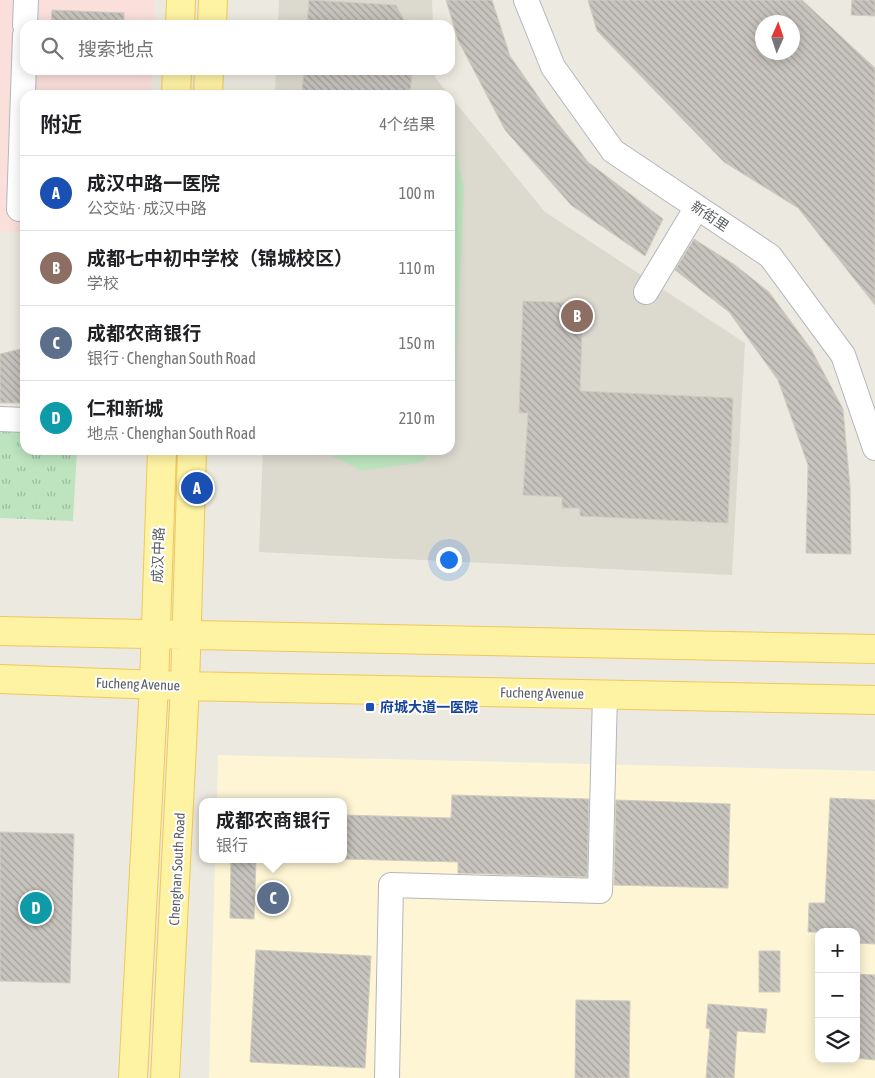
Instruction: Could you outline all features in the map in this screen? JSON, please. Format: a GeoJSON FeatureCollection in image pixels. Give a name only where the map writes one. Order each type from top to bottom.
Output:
{"type":"FeatureCollection","features":[{"type":"Feature","properties":{"kind":"main road"},"geometry":{"type":"LineString","coordinates":[[180,20],[181,0]]}},
{"type":"Feature","properties":{"kind":"main road"},"geometry":{"type":"LineString","coordinates":[[212,20],[213,0]]}},
{"type":"Feature","properties":{"kind":"main road"},"geometry":{"type":"LineString","coordinates":[[176,90],[177,75]]}},
{"type":"Feature","properties":{"kind":"main road"},"geometry":{"type":"LineString","coordinates":[[208,90],[209,75]]}},
{"type":"Feature","properties":{"kind":"main road","name":"成汉中路"},"geometry":{"type":"LineString","coordinates":[[154,660],[162,455]]}},
{"type":"Feature","properties":{"kind":"main road"},"geometry":{"type":"LineString","coordinates":[[186,661],[192,455]]}},
{"type":"Feature","properties":{"kind":"main road","name":"Fucheng Avenue"},"geometry":{"type":"LineString","coordinates":[[0,631],[154,660],[186,661],[875,649]]}},
{"type":"Feature","properties":{"kind":"main road"},"geometry":{"type":"LineString","coordinates":[[133,1078],[154,660]]}},
{"type":"Feature","properties":{"kind":"main road","name":"Fucheng Avenue"},"geometry":{"type":"LineString","coordinates":[[0,679],[154,660],[606,694],[875,700]]}},
{"type":"Feature","properties":{"kind":"main road","name":"Chenghan South Road"},"geometry":{"type":"LineString","coordinates":[[165,1078],[186,661]]}},
{"type":"Feature","properties":{"kind":"street"},"geometry":{"type":"LineString","coordinates":[[25,20],[26,0]]}},
{"type":"Feature","properties":{"kind":"street","name":"新街里"},"geometry":{"type":"LineString","coordinates":[[526,0],[553,67],[613,151],[770,256],[843,355],[875,448]]}},
{"type":"Feature","properties":{"kind":"street"},"geometry":{"type":"LineString","coordinates":[[15,208],[11,134],[20,70]]}},
{"type":"Feature","properties":{"kind":"street"},"geometry":{"type":"LineString","coordinates":[[646,292],[697,207]]}},
{"type":"Feature","properties":{"kind":"street"},"geometry":{"type":"LineString","coordinates":[[0,419],[20,420]]}},
{"type":"Feature","properties":{"kind":"street"},"geometry":{"type":"LineString","coordinates":[[388,1078],[391,885],[600,891],[606,694]]}},
{"type":"Feature","properties":{"kind":"shaded area"},"geometry":{"type":"Polygon","coordinates":[[[0,0],[155,0],[154,20],[20,20],[20,75],[152,75],[151,90],[20,90],[20,233],[0,231],[0,0]]]}},
{"type":"Feature","properties":{"kind":"shaded area"},"geometry":{"type":"Polygon","coordinates":[[[279,0],[432,0],[433,20],[278,20],[279,0]]]}},
{"type":"Feature","properties":{"kind":"shaded area"},"geometry":{"type":"Polygon","coordinates":[[[276,75],[435,75],[445,90],[275,90],[276,75]]]}},
{"type":"Feature","properties":{"kind":"shaded area"},"geometry":{"type":"Polygon","coordinates":[[[455,102],[545,212],[745,343],[732,575],[259,552],[263,455],[455,455],[455,102]]]}},
{"type":"Feature","properties":{"kind":"shaded area"},"geometry":{"type":"Polygon","coordinates":[[[218,755],[875,771],[875,1078],[209,1078],[215,863],[347,863],[347,798],[217,798],[218,755]]]}},
{"type":"Feature","properties":{"kind":"green space"},"geometry":{"type":"Polygon","coordinates":[[[455,149],[464,189],[455,392],[455,149]]]}},
{"type":"Feature","properties":{"kind":"green space"},"geometry":{"type":"Polygon","coordinates":[[[0,426],[20,426],[20,455],[77,455],[73,521],[0,518],[0,426]]]}},
{"type":"Feature","properties":{"kind":"green space"},"geometry":{"type":"Polygon","coordinates":[[[331,455],[428,455],[423,462],[362,471],[331,455]]]}},
{"type":"Feature","properties":{"kind":"building"},"geometry":{"type":"Polygon","coordinates":[[[309,0],[396,5],[404,20],[307,20],[309,0]]]}},
{"type":"Feature","properties":{"kind":"building"},"geometry":{"type":"Polygon","coordinates":[[[446,0],[492,0],[510,56],[549,112],[588,162],[663,219],[645,256],[571,205],[505,130],[458,40],[455,20],[452,20],[446,0]]]}},
{"type":"Feature","properties":{"kind":"building"},"geometry":{"type":"Polygon","coordinates":[[[588,0],[802,0],[875,68],[875,305],[798,208],[724,162],[597,31],[588,0]]]}},
{"type":"Feature","properties":{"kind":"building"},"geometry":{"type":"Polygon","coordinates":[[[852,0],[875,0],[875,16],[851,15],[852,0]]]}},
{"type":"Feature","properties":{"kind":"building"},"geometry":{"type":"Polygon","coordinates":[[[52,10],[124,13],[124,20],[51,20],[52,10]]]}},
{"type":"Feature","properties":{"kind":"building"},"geometry":{"type":"Polygon","coordinates":[[[304,75],[412,75],[410,90],[302,90],[304,75]]]}},
{"type":"Feature","properties":{"kind":"building"},"geometry":{"type":"Polygon","coordinates":[[[694,239],[735,265],[769,292],[811,349],[843,409],[850,487],[851,554],[806,553],[808,465],[778,380],[729,312],[675,270],[694,239]]]}},
{"type":"Feature","properties":{"kind":"building"},"geometry":{"type":"Polygon","coordinates":[[[523,301],[583,303],[580,391],[733,398],[728,523],[580,516],[580,508],[562,508],[562,497],[523,495],[528,413],[519,413],[523,301]]]}},
{"type":"Feature","properties":{"kind":"building"},"geometry":{"type":"Polygon","coordinates":[[[20,349],[20,403],[0,403],[0,354],[20,349]]]}},
{"type":"Feature","properties":{"kind":"building"},"geometry":{"type":"Polygon","coordinates":[[[452,795],[589,799],[587,877],[458,873],[458,862],[347,859],[347,815],[451,818],[452,795]]]}},
{"type":"Feature","properties":{"kind":"building"},"geometry":{"type":"Polygon","coordinates":[[[830,798],[875,800],[875,944],[860,943],[860,928],[815,928],[815,932],[808,932],[809,903],[825,903],[830,798]]]}},
{"type":"Feature","properties":{"kind":"building"},"geometry":{"type":"Polygon","coordinates":[[[616,800],[730,804],[728,888],[614,885],[616,800]]]}},
{"type":"Feature","properties":{"kind":"building"},"geometry":{"type":"Polygon","coordinates":[[[0,832],[74,834],[70,983],[0,981],[0,832]]]}},
{"type":"Feature","properties":{"kind":"building"},"geometry":{"type":"Polygon","coordinates":[[[231,863],[256,863],[254,919],[230,918],[231,863]]]}},
{"type":"Feature","properties":{"kind":"building"},"geometry":{"type":"Polygon","coordinates":[[[256,950],[371,956],[365,1068],[250,1062],[256,950]]]}},
{"type":"Feature","properties":{"kind":"building"},"geometry":{"type":"Polygon","coordinates":[[[759,951],[780,951],[780,992],[759,992],[759,951]]]}},
{"type":"Feature","properties":{"kind":"building"},"geometry":{"type":"Polygon","coordinates":[[[860,974],[875,975],[875,1060],[860,1058],[860,974]]]}},
{"type":"Feature","properties":{"kind":"building"},"geometry":{"type":"Polygon","coordinates":[[[576,1000],[630,1001],[629,1078],[575,1078],[576,1000]]]}},
{"type":"Feature","properties":{"kind":"building"},"geometry":{"type":"Polygon","coordinates":[[[708,1004],[767,1009],[765,1033],[737,1031],[734,1078],[706,1078],[710,1029],[706,1028],[708,1004]]]}},
{"type":"Feature","properties":{"kind":"place","name":"成都七中初中学校（锦城校区）"},"geometry":{"type":"Point","coordinates":[577,316]}},
{"type":"Feature","properties":{"kind":"place","name":"成汉中路一医院"},"geometry":{"type":"Point","coordinates":[197,488]}},
{"type":"Feature","properties":{"kind":"place","name":"府城大道一医院"},"geometry":{"type":"Point","coordinates":[370,707]}},
{"type":"Feature","properties":{"kind":"place","name":"成都农商银行"},"geometry":{"type":"Point","coordinates":[273,898]}},
{"type":"Feature","properties":{"kind":"place","name":"仁和新城"},"geometry":{"type":"Point","coordinates":[36,908]}}]}
